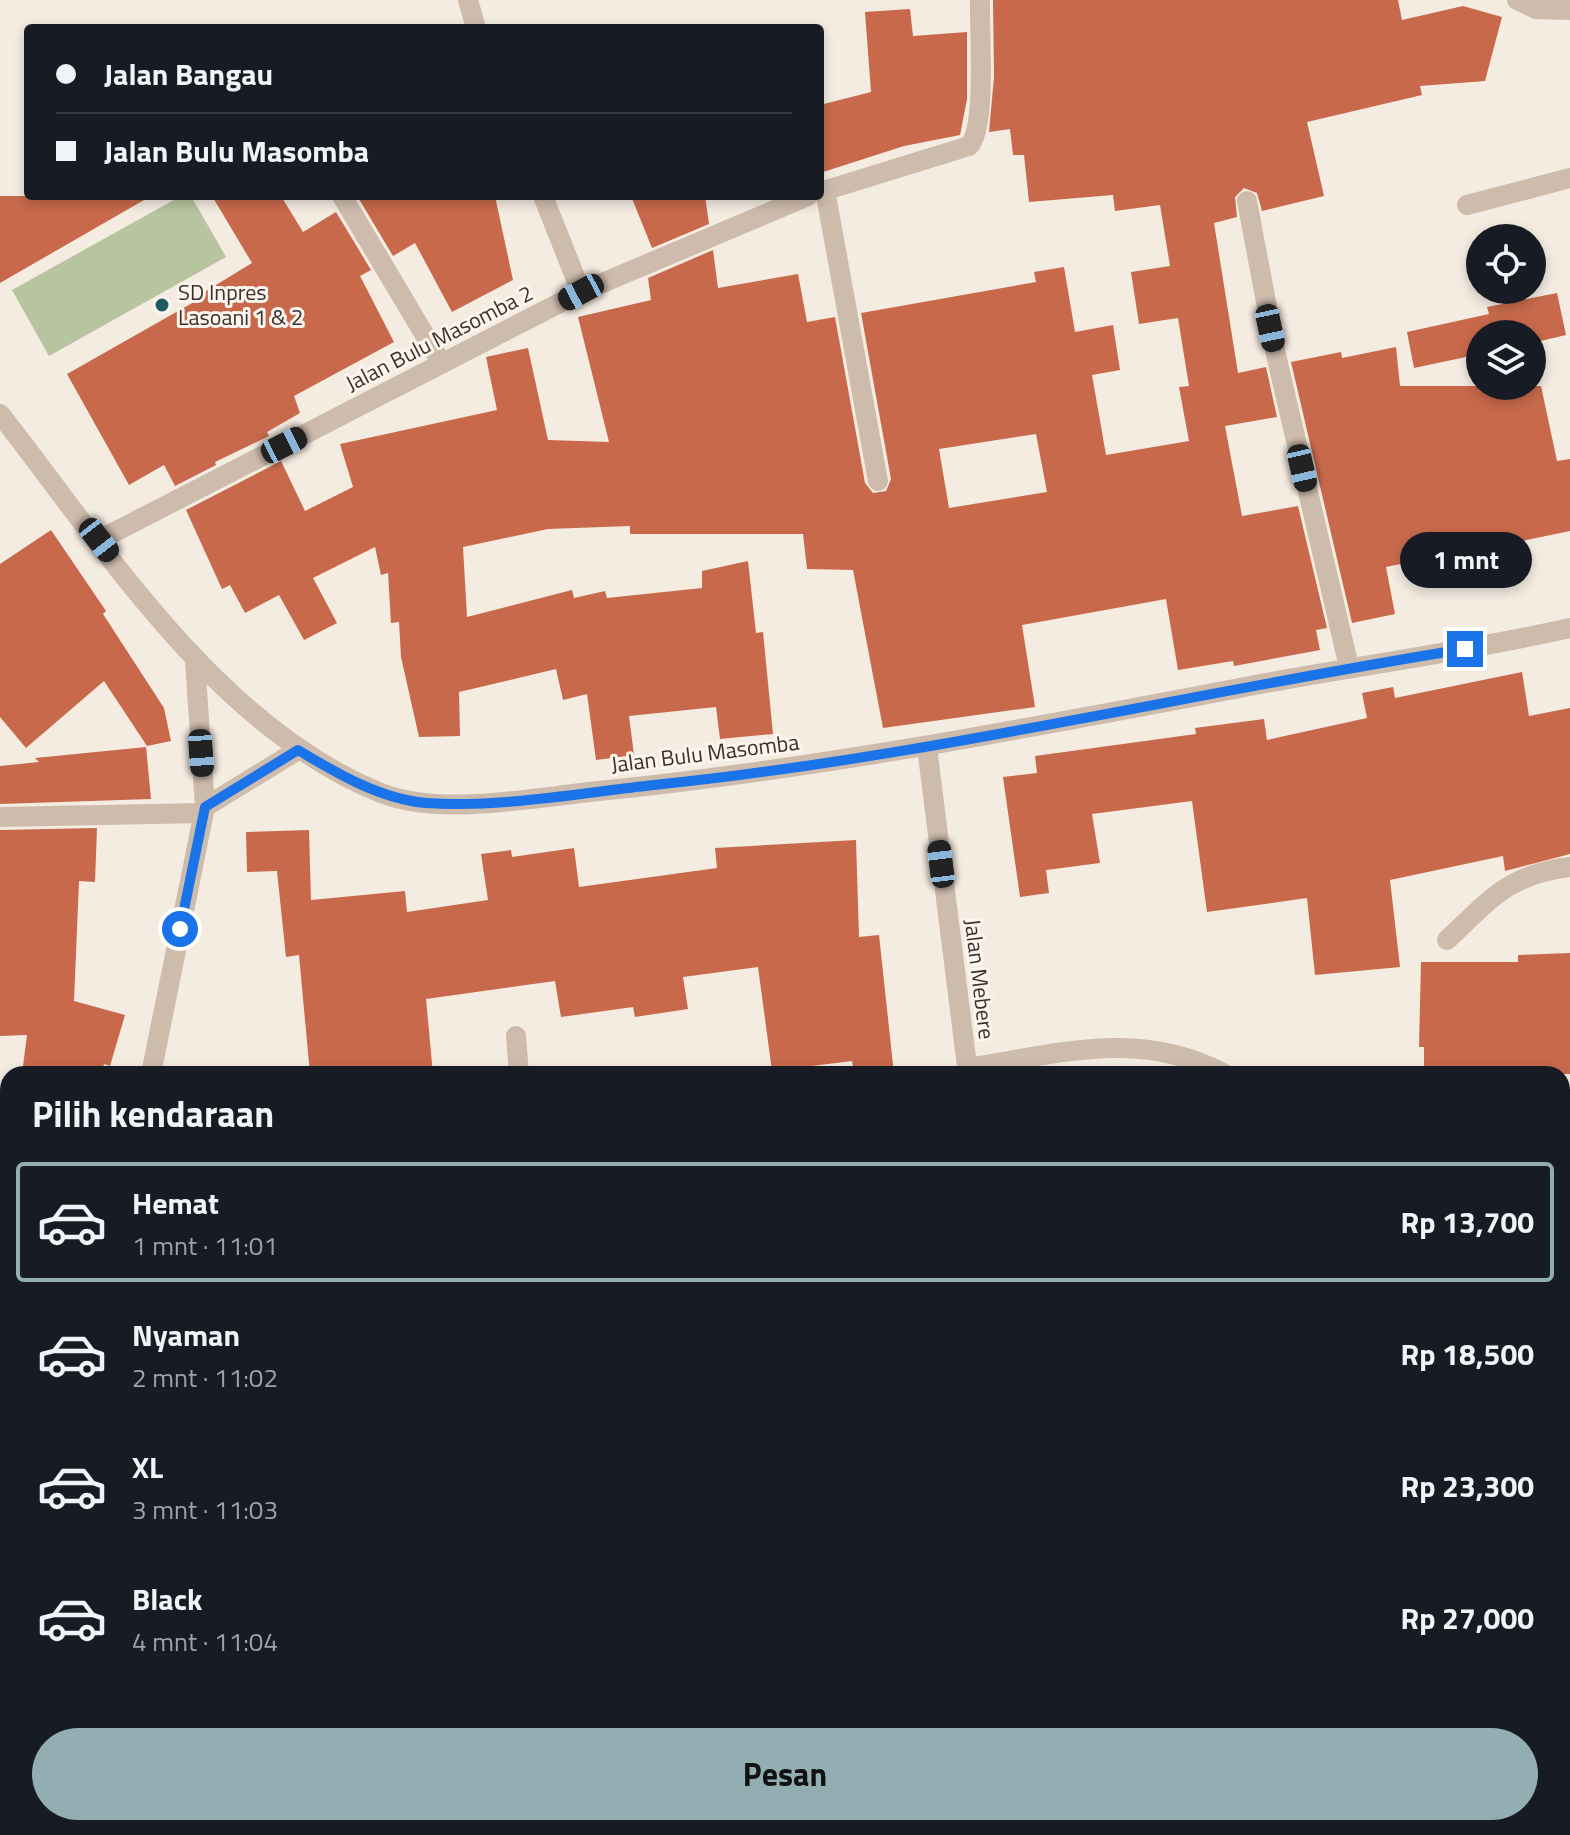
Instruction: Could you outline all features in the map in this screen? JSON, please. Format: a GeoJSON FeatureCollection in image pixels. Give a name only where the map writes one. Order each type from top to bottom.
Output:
{"type":"FeatureCollection","features":[{"type":"Feature","properties":{"kind":"street"},"geometry":{"type":"LineString","coordinates":[[468,0],[475,24]]}},
{"type":"Feature","properties":{"kind":"street","name":"Jalan Bulu Masomba 2"},"geometry":{"type":"LineString","coordinates":[[824,191],[969,146],[974,141],[978,111],[980,0]]}},
{"type":"Feature","properties":{"kind":"street"},"geometry":{"type":"LineString","coordinates":[[1517,0],[1536,9],[1570,10]]}},
{"type":"Feature","properties":{"kind":"street"},"geometry":{"type":"LineString","coordinates":[[1467,205],[1570,178]]}},
{"type":"Feature","properties":{"kind":"street"},"geometry":{"type":"LineString","coordinates":[[344,200],[442,364]]}},
{"type":"Feature","properties":{"kind":"street"},"geometry":{"type":"LineString","coordinates":[[545,200],[581,292]]}},
{"type":"Feature","properties":{"kind":"street","name":"Jalan Bulu Masomba 2"},"geometry":{"type":"LineString","coordinates":[[99,540],[581,292],[801,200]]}},
{"type":"Feature","properties":{"kind":"street"},"geometry":{"type":"LineString","coordinates":[[819,200],[878,481]]}},
{"type":"Feature","properties":{"kind":"street"},"geometry":{"type":"LineString","coordinates":[[1247,201],[1276,355],[1349,667]]}},
{"type":"Feature","properties":{"kind":"street","name":"Jalan Bulu Masomba"},"geometry":{"type":"LineString","coordinates":[[0,414],[195,661],[298,750],[385,795],[424,803],[457,803],[698,781],[927,747],[1570,628]]}},
{"type":"Feature","properties":{"kind":"street"},"geometry":{"type":"LineString","coordinates":[[153,1066],[204,810],[195,661]]}},
{"type":"Feature","properties":{"kind":"street","name":"Jalan Mebere"},"geometry":{"type":"LineString","coordinates":[[927,747],[967,1066]]}},
{"type":"Feature","properties":{"kind":"street"},"geometry":{"type":"LineString","coordinates":[[0,817],[204,810],[298,750]]}},
{"type":"Feature","properties":{"kind":"street"},"geometry":{"type":"LineString","coordinates":[[1447,940],[1510,882],[1536,872],[1570,867]]}},
{"type":"Feature","properties":{"kind":"street"},"geometry":{"type":"LineString","coordinates":[[516,1036],[518,1066]]}},
{"type":"Feature","properties":{"kind":"street"},"geometry":{"type":"LineString","coordinates":[[995,1066],[1096,1047],[1135,1047],[1163,1050],[1210,1066]]}},
{"type":"Feature","properties":{"kind":"green space"},"geometry":{"type":"Polygon","coordinates":[[[174,200],[193,200],[226,257],[49,356],[12,290],[174,200]]]}},
{"type":"Feature","properties":{"kind":"building"},"geometry":{"type":"Polygon","coordinates":[[[993,0],[1398,0],[1402,20],[1463,6],[1502,17],[1485,81],[1420,86],[1422,95],[1307,122],[1324,196],[1262,211],[1257,193],[1244,188],[1235,197],[1237,217],[1214,223],[1238,373],[1266,367],[1277,417],[1225,426],[1242,516],[1298,506],[1327,628],[1316,630],[1320,650],[1234,666],[1233,661],[1178,670],[1166,599],[1022,625],[1035,707],[883,728],[853,570],[807,569],[803,534],[630,534],[630,526],[548,529],[463,547],[467,617],[572,590],[574,598],[605,591],[607,598],[702,588],[702,571],[748,561],[756,633],[763,632],[773,734],[720,739],[716,707],[629,716],[634,755],[596,760],[587,694],[563,700],[556,669],[459,692],[460,736],[419,737],[401,657],[399,622],[391,623],[388,573],[381,575],[375,547],[313,578],[337,623],[304,640],[279,595],[245,613],[230,585],[222,589],[186,510],[281,461],[305,511],[353,487],[340,444],[497,410],[486,357],[528,348],[548,440],[609,442],[578,317],[651,300],[648,278],[713,250],[718,288],[798,274],[807,322],[835,317],[865,483],[873,493],[886,491],[891,479],[861,313],[1036,282],[1034,272],[1064,267],[1075,332],[1113,325],[1120,370],[1092,375],[1106,455],[1189,441],[1179,387],[1189,386],[1178,318],[1139,324],[1131,272],[1170,266],[1160,205],[1115,211],[1113,195],[1029,202],[1024,155],[1013,155],[1010,129],[989,132],[994,77],[993,0]],[[1036,434],[939,449],[949,508],[1047,492],[1036,434]]]}},
{"type":"Feature","properties":{"kind":"building"},"geometry":{"type":"Polygon","coordinates":[[[910,9],[913,36],[967,32],[967,99],[960,135],[904,146],[824,172],[824,104],[871,92],[865,12],[910,9]]]}},
{"type":"Feature","properties":{"kind":"building"},"geometry":{"type":"Polygon","coordinates":[[[0,196],[24,196],[24,200],[144,200],[0,283],[0,196]]]}},
{"type":"Feature","properties":{"kind":"building"},"geometry":{"type":"Polygon","coordinates":[[[214,200],[283,200],[303,232],[336,212],[371,270],[360,276],[394,342],[294,396],[300,413],[267,432],[269,436],[215,462],[216,465],[175,486],[164,465],[129,485],[67,374],[194,302],[193,299],[252,263],[214,200]]]}},
{"type":"Feature","properties":{"kind":"building"},"geometry":{"type":"Polygon","coordinates":[[[360,200],[496,200],[513,280],[452,312],[415,243],[393,256],[360,200]]]}},
{"type":"Feature","properties":{"kind":"building"},"geometry":{"type":"Polygon","coordinates":[[[633,200],[706,200],[709,224],[652,248],[633,200]]]}},
{"type":"Feature","properties":{"kind":"building"},"geometry":{"type":"Polygon","coordinates":[[[1557,293],[1566,335],[1546,340],[1546,320],[1466,320],[1466,357],[1414,368],[1407,332],[1489,314],[1487,307],[1546,304],[1546,295],[1557,293]]]}},
{"type":"Feature","properties":{"kind":"building"},"geometry":{"type":"Polygon","coordinates":[[[1396,347],[1400,386],[1466,386],[1466,400],[1544,400],[1557,461],[1570,459],[1570,531],[1517,542],[1524,578],[1495,584],[1487,546],[1386,567],[1395,614],[1352,623],[1291,362],[1341,352],[1342,358],[1396,347]]]}},
{"type":"Feature","properties":{"kind":"building"},"geometry":{"type":"Polygon","coordinates":[[[51,530],[106,611],[103,614],[164,708],[171,741],[147,746],[104,681],[26,748],[0,717],[0,564],[51,530]]]}},
{"type":"Feature","properties":{"kind":"building"},"geometry":{"type":"Polygon","coordinates":[[[1522,672],[1529,716],[1570,708],[1570,854],[1505,871],[1503,856],[1390,880],[1400,967],[1315,975],[1307,898],[1207,912],[1192,801],[1092,814],[1100,863],[1046,870],[1049,893],[1020,897],[1003,777],[1037,773],[1035,756],[1196,734],[1195,728],[1264,719],[1267,740],[1367,718],[1362,693],[1393,687],[1395,698],[1522,672]]]}},
{"type":"Feature","properties":{"kind":"building"},"geometry":{"type":"Polygon","coordinates":[[[146,747],[151,799],[0,804],[0,766],[39,762],[35,758],[146,747]]]}},
{"type":"Feature","properties":{"kind":"building"},"geometry":{"type":"Polygon","coordinates":[[[97,828],[95,882],[79,881],[74,1001],[125,1015],[110,1066],[23,1066],[27,1035],[0,1036],[0,830],[97,828]]]}},
{"type":"Feature","properties":{"kind":"building"},"geometry":{"type":"Polygon","coordinates":[[[309,830],[311,900],[405,891],[407,912],[488,900],[481,854],[511,850],[512,857],[574,848],[579,887],[717,868],[715,848],[856,840],[859,937],[879,935],[893,1066],[853,1066],[852,1061],[812,1066],[771,1066],[758,967],[683,977],[688,1009],[635,1017],[633,1007],[561,1017],[555,981],[426,999],[432,1066],[309,1066],[299,955],[286,957],[277,871],[247,872],[246,832],[309,830]]]}},
{"type":"Feature","properties":{"kind":"building"},"geometry":{"type":"Polygon","coordinates":[[[1570,953],[1570,1066],[1424,1066],[1424,1047],[1419,1047],[1421,962],[1518,962],[1518,955],[1570,953]]]}},
{"type":"Feature","properties":{"kind":"place","name":"SD Inpres Lasoani 1 & 2"},"geometry":{"type":"Point","coordinates":[162,305]}},
{"type":"Feature","properties":{"kind":"route"},"geometry":{"type":"LineString","coordinates":[[180,929],[205,807],[298,750],[385,795],[424,803],[535,797],[698,781],[927,747],[1349,667],[1465,649]]}}]}
